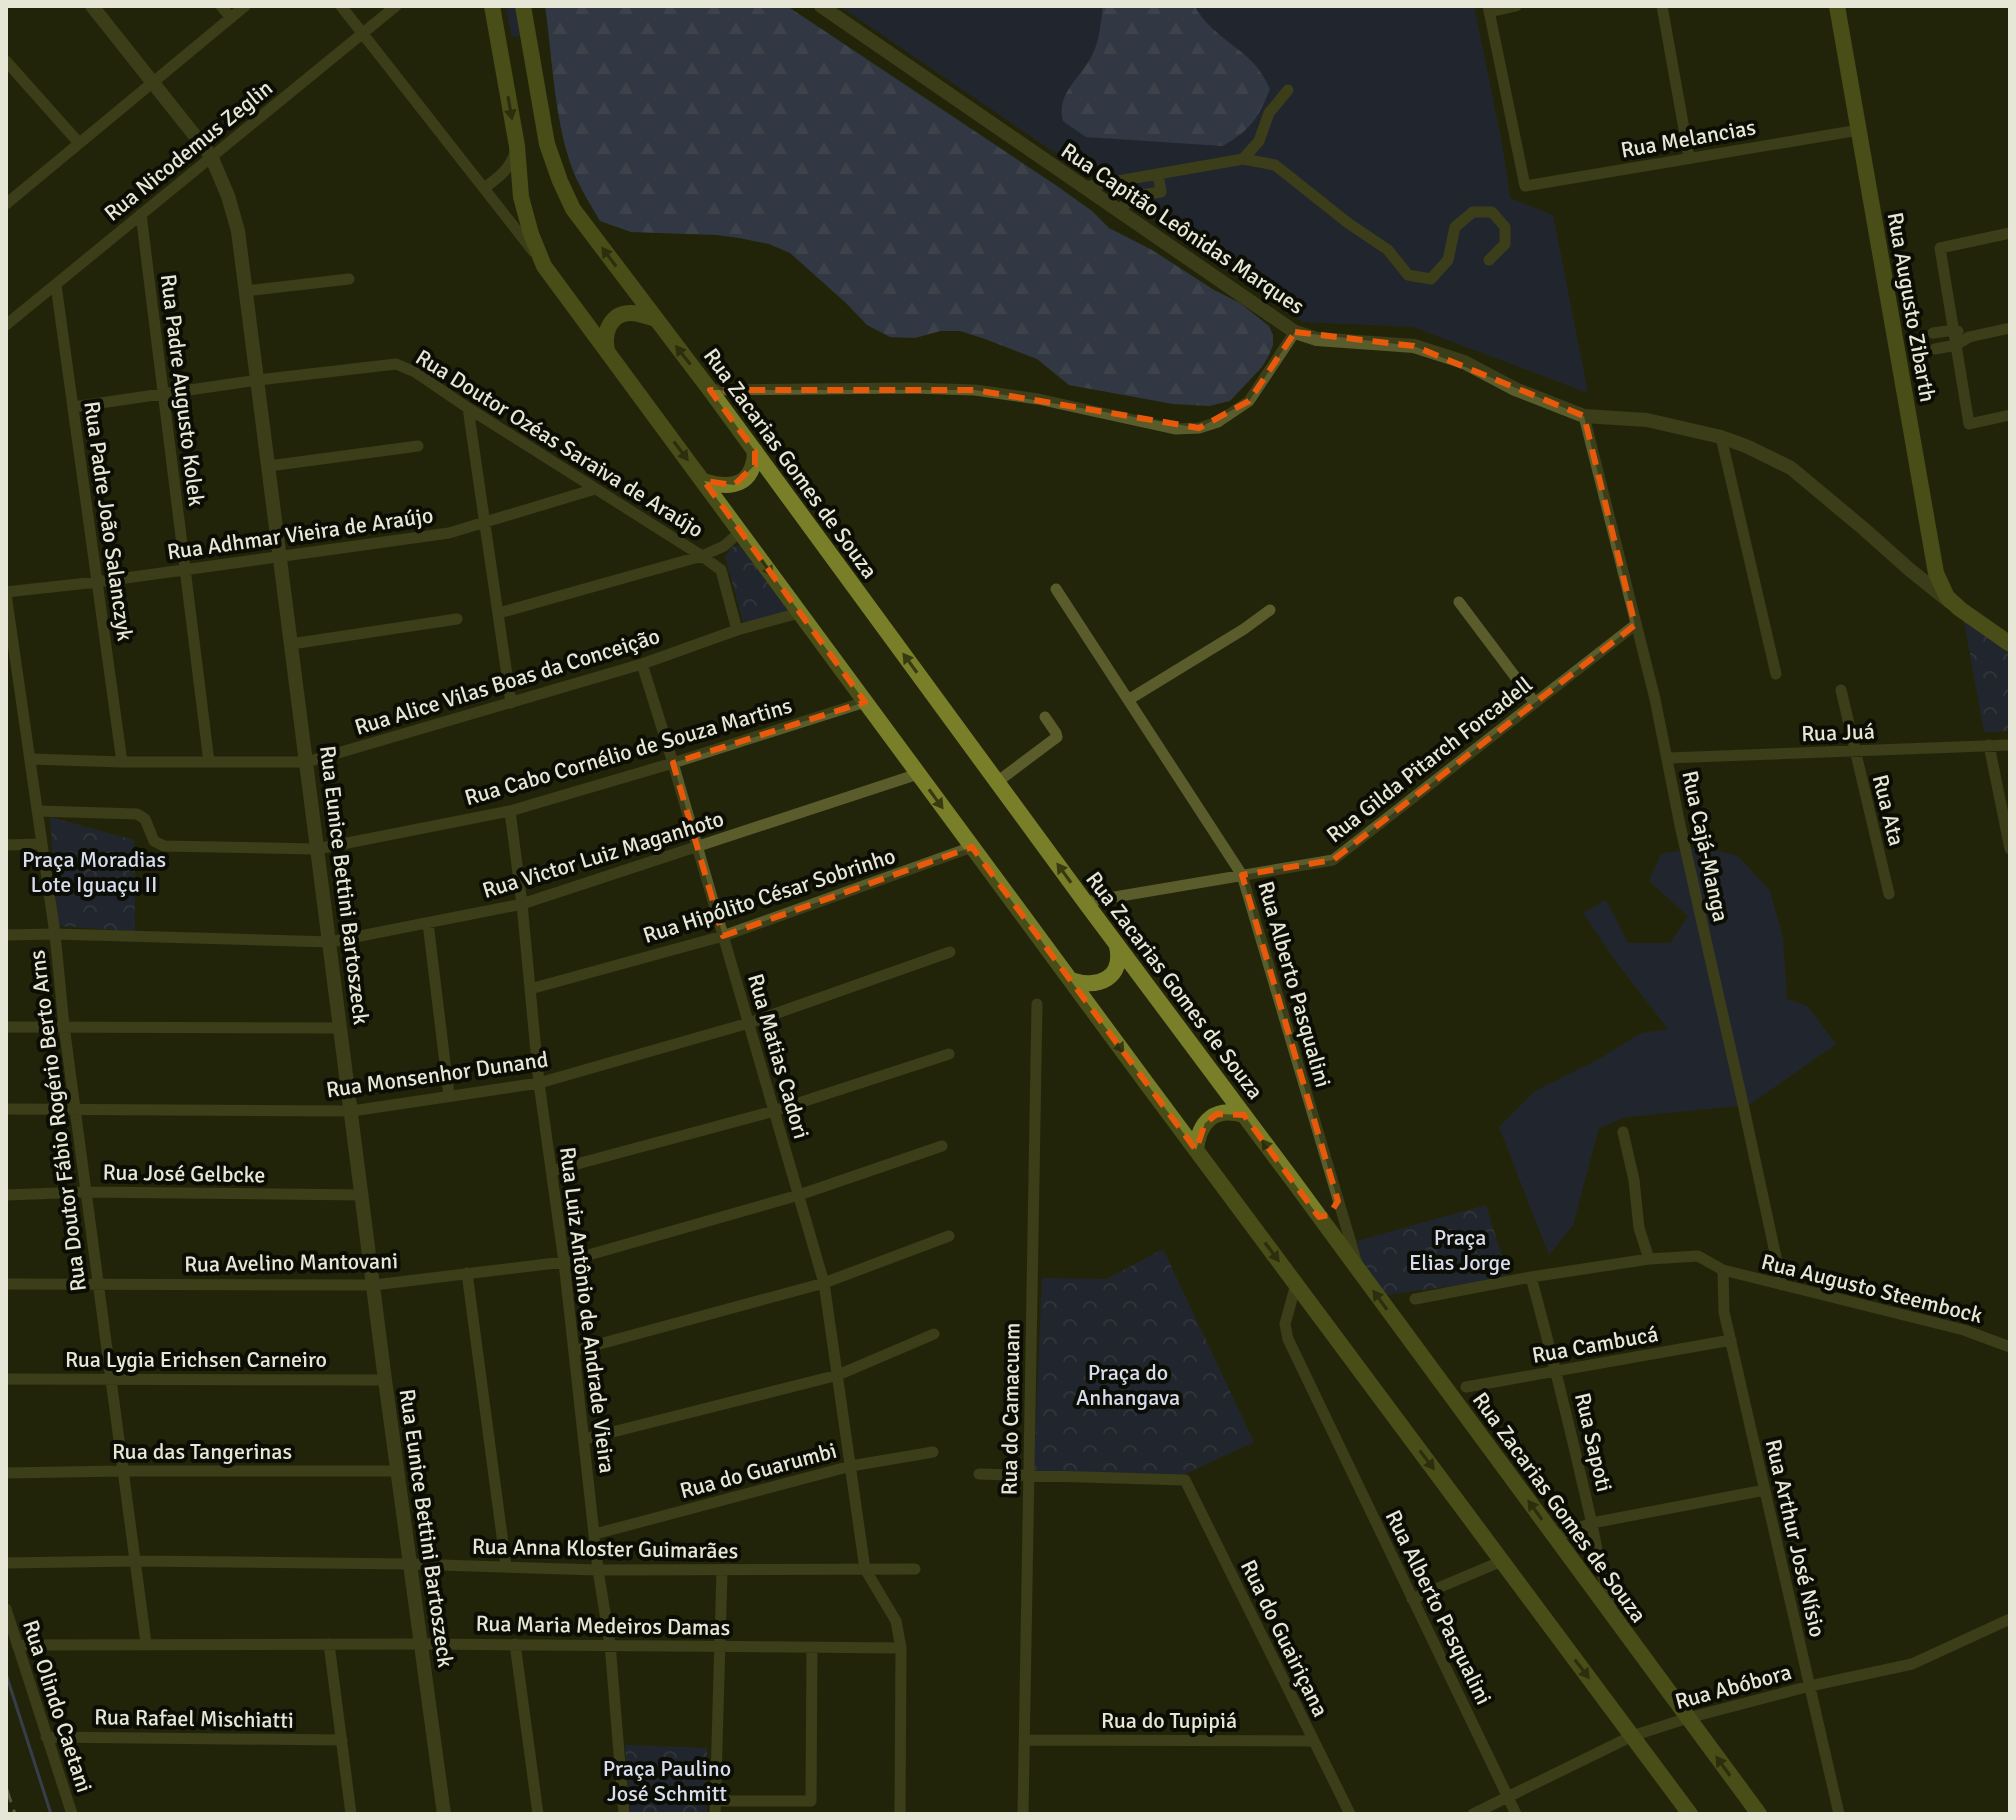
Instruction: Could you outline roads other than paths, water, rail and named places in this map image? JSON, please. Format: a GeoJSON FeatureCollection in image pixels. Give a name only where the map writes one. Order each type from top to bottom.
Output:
{"type":"FeatureCollection","features":[{"type":"Feature","properties":{"kind":"main road"},"geometry":{"type":"LineString","coordinates":[[492,6],[517,146],[521,197],[544,266],[1690,1814]]}},
{"type":"Feature","properties":{"kind":"main road","name":"Rua Zacarias Gomes de Souza"},"geometry":{"type":"LineString","coordinates":[[523,6],[547,144],[573,209],[710,390],[1759,1814]]}},
{"type":"Feature","properties":{"kind":"main road","name":"Rua Augusto Zibarth"},"geometry":{"type":"LineString","coordinates":[[1837,6],[1936,573],[1947,597],[1960,609]]}},
{"type":"Feature","properties":{"kind":"main road"},"geometry":{"type":"LineString","coordinates":[[496,31],[503,38],[513,40],[522,36],[526,27]]}},
{"type":"Feature","properties":{"kind":"main road"},"geometry":{"type":"LineString","coordinates":[[607,352],[604,339],[608,327],[617,317],[629,313],[656,319]]}},
{"type":"Feature","properties":{"kind":"main road"},"geometry":{"type":"LineString","coordinates":[[704,481],[719,486],[734,485],[747,477],[755,465],[755,451]]}},
{"type":"Feature","properties":{"kind":"main road","name":"Rua Capitão Leônidas Marques"},"geometry":{"type":"LineString","coordinates":[[1960,609],[2010,644]]}},
{"type":"Feature","properties":{"kind":"main road"},"geometry":{"type":"LineString","coordinates":[[1071,980],[1097,984],[1108,978],[1116,968],[1119,956],[1116,944]]}},
{"type":"Feature","properties":{"kind":"main road"},"geometry":{"type":"LineString","coordinates":[[1196,1150],[1198,1135],[1205,1123],[1217,1114],[1231,1111],[1244,1115]]}},
{"type":"Feature","properties":{"kind":"street","name":"Rua Eunice Bettini Bartoszeck"},"geometry":{"type":"LineString","coordinates":[[92,6],[211,156],[228,196],[238,231],[385,1380],[444,1814]]}},
{"type":"Feature","properties":{"kind":"street"},"geometry":{"type":"LineString","coordinates":[[221,6],[231,18]]}},
{"type":"Feature","properties":{"kind":"street"},"geometry":{"type":"LineString","coordinates":[[7,202],[245,6]]}},
{"type":"Feature","properties":{"kind":"street"},"geometry":{"type":"LineString","coordinates":[[341,6],[544,266]]}},
{"type":"Feature","properties":{"kind":"street","name":"Rua Nicodemus Zeglin"},"geometry":{"type":"LineString","coordinates":[[6,325],[396,6]]}},
{"type":"Feature","properties":{"kind":"street","name":"Rua Capitão Leônidas Marques"},"geometry":{"type":"LineString","coordinates":[[821,6],[1295,332],[1317,339],[1414,346],[1464,362],[1515,389],[1584,416],[1647,420],[1746,446],[1791,468],[1921,580],[1960,609]]}},
{"type":"Feature","properties":{"kind":"street"},"geometry":{"type":"LineString","coordinates":[[1489,9],[1516,6]]}},
{"type":"Feature","properties":{"kind":"street"},"geometry":{"type":"LineString","coordinates":[[1662,6],[1689,157]]}},
{"type":"Feature","properties":{"kind":"street","name":"Rua Melancias"},"geometry":{"type":"LineString","coordinates":[[1489,9],[1525,186],[1859,130]]}},
{"type":"Feature","properties":{"kind":"street"},"geometry":{"type":"LineString","coordinates":[[6,61],[79,143]]}},
{"type":"Feature","properties":{"kind":"street"},"geometry":{"type":"LineString","coordinates":[[1243,159],[1259,141],[1269,113],[1288,90]]}},
{"type":"Feature","properties":{"kind":"street"},"geometry":{"type":"LineString","coordinates":[[484,188],[502,175],[512,162],[517,146]]}},
{"type":"Feature","properties":{"kind":"street"},"geometry":{"type":"LineString","coordinates":[[1084,187],[1243,159],[1275,165],[1348,223],[1388,250],[1408,275],[1431,279],[1448,260],[1455,227],[1473,212],[1492,212],[1505,227],[1505,244],[1489,260]]}},
{"type":"Feature","properties":{"kind":"street"},"geometry":{"type":"LineString","coordinates":[[1117,210],[1140,195],[1161,192],[1158,174]]}},
{"type":"Feature","properties":{"kind":"street"},"geometry":{"type":"LineString","coordinates":[[1138,177],[1140,195]]}},
{"type":"Feature","properties":{"kind":"street","name":"Rua Padre Augusto Kolek"},"geometry":{"type":"LineString","coordinates":[[141,214],[209,762]]}},
{"type":"Feature","properties":{"kind":"street"},"geometry":{"type":"LineString","coordinates":[[2010,233],[1940,248],[1969,424],[2010,415]]}},
{"type":"Feature","properties":{"kind":"street"},"geometry":{"type":"LineString","coordinates":[[246,291],[349,279]]}},
{"type":"Feature","properties":{"kind":"street","name":"Rua Padre João Salanczyk"},"geometry":{"type":"LineString","coordinates":[[56,285],[122,762]]}},
{"type":"Feature","properties":{"kind":"street"},"geometry":{"type":"LineString","coordinates":[[1935,349],[2010,328]]}},
{"type":"Feature","properties":{"kind":"street"},"geometry":{"type":"LineString","coordinates":[[1933,333],[1954,330],[1969,337]]}},
{"type":"Feature","properties":{"kind":"street"},"geometry":{"type":"LineString","coordinates":[[710,390],[975,390],[1038,399],[1175,429],[1199,428],[1218,422],[1249,401],[1295,332]]}},
{"type":"Feature","properties":{"kind":"street","name":"Rua Doutor Ozéas Saraiva de Araújo"},"geometry":{"type":"LineString","coordinates":[[73,407],[396,364],[415,372],[721,570]]}},
{"type":"Feature","properties":{"kind":"street"},"geometry":{"type":"LineString","coordinates":[[468,408],[511,703]]}},
{"type":"Feature","properties":{"kind":"street","name":"Rua Cajá-Manga"},"geometry":{"type":"LineString","coordinates":[[1584,416],[1655,699],[1782,1285]]}},
{"type":"Feature","properties":{"kind":"street"},"geometry":{"type":"LineString","coordinates":[[1721,437],[1776,674]]}},
{"type":"Feature","properties":{"kind":"street"},"geometry":{"type":"LineString","coordinates":[[269,466],[418,446]]}},
{"type":"Feature","properties":{"kind":"street","name":"Rua Adhmar Vieira de Araújo"},"geometry":{"type":"LineString","coordinates":[[6,593],[449,533],[595,489]]}},
{"type":"Feature","properties":{"kind":"street"},"geometry":{"type":"LineString","coordinates":[[499,613],[702,556],[724,546],[741,531]]}},
{"type":"Feature","properties":{"kind":"street"},"geometry":{"type":"LineString","coordinates":[[724,546],[721,570],[737,630]]}},
{"type":"Feature","properties":{"kind":"street","name":"Rua Alberto Pasqualini"},"geometry":{"type":"LineString","coordinates":[[1056,589],[1242,875],[1359,1272]]}},
{"type":"Feature","properties":{"kind":"street","name":"Rua Doutor Fábio Rogério Berto Arns"},"geometry":{"type":"LineString","coordinates":[[6,593],[55,934],[109,1378],[146,1643]]}},
{"type":"Feature","properties":{"kind":"street"},"geometry":{"type":"LineString","coordinates":[[1459,602],[1535,703]]}},
{"type":"Feature","properties":{"kind":"street"},"geometry":{"type":"LineString","coordinates":[[1128,700],[1270,610]]}},
{"type":"Feature","properties":{"kind":"street","name":"Rua Alice Vilas Boas da Conceição"},"geometry":{"type":"LineString","coordinates":[[31,759],[307,762],[642,664],[737,630],[799,613]]}},
{"type":"Feature","properties":{"kind":"street"},"geometry":{"type":"LineString","coordinates":[[291,644],[457,619]]}},
{"type":"Feature","properties":{"kind":"street","name":"Rua Gilda Pitarch Forcadell"},"geometry":{"type":"LineString","coordinates":[[1085,902],[1333,860],[1635,625]]}},
{"type":"Feature","properties":{"kind":"street","name":"Rua Matias Cadori"},"geometry":{"type":"LineString","coordinates":[[642,664],[824,1283],[865,1569]]}},
{"type":"Feature","properties":{"kind":"street","name":"Rua Ata"},"geometry":{"type":"LineString","coordinates":[[1841,690],[1889,894]]}},
{"type":"Feature","properties":{"kind":"street","name":"Rua Cabo Cornélio de Souza Martins"},"geometry":{"type":"LineString","coordinates":[[37,811],[137,814],[145,819],[154,841],[164,846],[317,849],[510,811],[865,702]]}},
{"type":"Feature","properties":{"kind":"street"},"geometry":{"type":"LineString","coordinates":[[997,782],[1057,737],[1045,717]]}},
{"type":"Feature","properties":{"kind":"street"},"geometry":{"type":"LineString","coordinates":[[1989,745],[2010,849]]}},
{"type":"Feature","properties":{"kind":"street","name":"Rua Juá"},"geometry":{"type":"LineString","coordinates":[[1668,758],[2010,745]]}},
{"type":"Feature","properties":{"kind":"street","name":"Rua Victor Luiz Maganhoto"},"geometry":{"type":"LineString","coordinates":[[6,935],[330,942],[522,904],[918,774]]}},
{"type":"Feature","properties":{"kind":"street","name":"Rua Luiz Antônio de Andrade Vieira"},"geometry":{"type":"LineString","coordinates":[[510,811],[539,1083],[564,1262],[598,1570],[610,1644],[624,1814]]}},
{"type":"Feature","properties":{"kind":"street"},"geometry":{"type":"LineString","coordinates":[[6,845],[41,844]]}},
{"type":"Feature","properties":{"kind":"street","name":"Rua Hipólito César Sobrinho"},"geometry":{"type":"LineString","coordinates":[[530,989],[723,936],[972,847]]}},
{"type":"Feature","properties":{"kind":"street"},"geometry":{"type":"LineString","coordinates":[[428,923],[449,1096]]}},
{"type":"Feature","properties":{"kind":"street","name":"Rua Monsenhor Dunand"},"geometry":{"type":"LineString","coordinates":[[6,1109],[352,1111],[539,1083],[749,1023],[950,952]]}},
{"type":"Feature","properties":{"kind":"street","name":"Rua do Camacuam"},"geometry":{"type":"LineString","coordinates":[[1023,1814],[1037,1004]]}},
{"type":"Feature","properties":{"kind":"street"},"geometry":{"type":"LineString","coordinates":[[6,1027],[341,1028]]}},
{"type":"Feature","properties":{"kind":"street"},"geometry":{"type":"LineString","coordinates":[[551,1171],[774,1111],[949,1054]]}},
{"type":"Feature","properties":{"kind":"street"},"geometry":{"type":"LineString","coordinates":[[1623,1132],[1634,1180],[1639,1228],[1649,1259]]}},
{"type":"Feature","properties":{"kind":"street","name":"Rua Avelino Mantovani"},"geometry":{"type":"LineString","coordinates":[[6,1284],[374,1285],[564,1262],[799,1195],[942,1146]]}},
{"type":"Feature","properties":{"kind":"street","name":"Rua José Gelbcke"},"geometry":{"type":"LineString","coordinates":[[6,1195],[86,1192],[363,1195]]}},
{"type":"Feature","properties":{"kind":"street"},"geometry":{"type":"LineString","coordinates":[[1319,1217],[1337,1210],[1338,1201]]}},
{"type":"Feature","properties":{"kind":"street"},"geometry":{"type":"LineString","coordinates":[[574,1351],[824,1283],[949,1236]]}},
{"type":"Feature","properties":{"kind":"street","name":"Rua Augusto Steembock"},"geometry":{"type":"LineString","coordinates":[[1415,1299],[1649,1259],[1698,1256],[1723,1270],[1964,1330],[2010,1347]]}},
{"type":"Feature","properties":{"kind":"street","name":"Rua Arthur José Nísio"},"geometry":{"type":"LineString","coordinates":[[1723,1270],[1724,1312],[1839,1814]]}},
{"type":"Feature","properties":{"kind":"street"},"geometry":{"type":"LineString","coordinates":[[467,1273],[506,1566]]}},
{"type":"Feature","properties":{"kind":"street","name":"Rua Sapoti"},"geometry":{"type":"LineString","coordinates":[[1531,1277],[1557,1371],[1614,1617]]}},
{"type":"Feature","properties":{"kind":"street","name":"Rua Alberto Pasqualini"},"geometry":{"type":"LineString","coordinates":[[1296,1284],[1285,1324],[1288,1339],[1516,1814]]}},
{"type":"Feature","properties":{"kind":"street"},"geometry":{"type":"LineString","coordinates":[[585,1439],[838,1375],[934,1334]]}},
{"type":"Feature","properties":{"kind":"street","name":"Rua Cambucá"},"geometry":{"type":"LineString","coordinates":[[1466,1387],[1731,1340]]}},
{"type":"Feature","properties":{"kind":"street","name":"Rua Lygia Erichsen Carneiro"},"geometry":{"type":"LineString","coordinates":[[6,1379],[385,1380]]}},
{"type":"Feature","properties":{"kind":"street","name":"Rua do Guarumbi"},"geometry":{"type":"LineString","coordinates":[[595,1534],[851,1466],[933,1452]]}},
{"type":"Feature","properties":{"kind":"street","name":"Rua das Tangerinas"},"geometry":{"type":"LineString","coordinates":[[6,1473],[398,1471]]}},
{"type":"Feature","properties":{"kind":"street"},"geometry":{"type":"LineString","coordinates":[[979,1474],[1029,1476]]}},
{"type":"Feature","properties":{"kind":"street","name":"Rua do Guairiçana"},"geometry":{"type":"LineString","coordinates":[[1029,1476],[1185,1480],[1350,1814]]}},
{"type":"Feature","properties":{"kind":"street"},"geometry":{"type":"LineString","coordinates":[[1555,1537],[1592,1523],[1765,1490]]}},
{"type":"Feature","properties":{"kind":"street"},"geometry":{"type":"LineString","coordinates":[[1412,1599],[1502,1561]]}},
{"type":"Feature","properties":{"kind":"street","name":"Rua Anna Kloster Guimarães"},"geometry":{"type":"LineString","coordinates":[[6,1563],[409,1564],[722,1571],[915,1569]]}},
{"type":"Feature","properties":{"kind":"street"},"geometry":{"type":"LineString","coordinates":[[865,1569],[896,1621],[901,1648],[900,1814]]}},
{"type":"Feature","properties":{"kind":"street"},"geometry":{"type":"LineString","coordinates":[[722,1571],[715,1808],[811,1801],[812,1647]]}},
{"type":"Feature","properties":{"kind":"street","name":"Rua Olindo Caetani"},"geometry":{"type":"LineString","coordinates":[[6,1609],[72,1814]]}},
{"type":"Feature","properties":{"kind":"street","name":"Rua Abóbora"},"geometry":{"type":"LineString","coordinates":[[1473,1814],[1632,1736],[1810,1686],[1912,1664],[2010,1619]]}},
{"type":"Feature","properties":{"kind":"street"},"geometry":{"type":"LineString","coordinates":[[329,1644],[351,1814]]}},
{"type":"Feature","properties":{"kind":"street"},"geometry":{"type":"LineString","coordinates":[[515,1644],[538,1814]]}},
{"type":"Feature","properties":{"kind":"street","name":"Rua Maria Medeiros Damas"},"geometry":{"type":"LineString","coordinates":[[17,1645],[610,1644],[901,1648]]}},
{"type":"Feature","properties":{"kind":"street","name":"Rua Rafael Mischiatti"},"geometry":{"type":"LineString","coordinates":[[46,1737],[342,1740]]}},
{"type":"Feature","properties":{"kind":"street","name":"Rua do Tupipiá"},"geometry":{"type":"LineString","coordinates":[[1025,1740],[1314,1741]]}},
{"type":"Feature","properties":{"kind":"waterway"},"geometry":{"type":"LineString","coordinates":[[6,1674],[51,1814]]}},
{"type":"Feature","properties":{"kind":"railway"},"geometry":{"type":"LineString","coordinates":[[6,1787],[15,1814]]}},
{"type":"Feature","properties":{"kind":"park label","name":"Praça Moradias Lote Iguaçu II"},"geometry":{"type":"Point","coordinates":[94,872]}},
{"type":"Feature","properties":{"kind":"park label","name":"Praça Elias Jorge"},"geometry":{"type":"Point","coordinates":[1460,1250]}},
{"type":"Feature","properties":{"kind":"park label","name":"Praça do Anhangava"},"geometry":{"type":"Point","coordinates":[1128,1384]}},
{"type":"Feature","properties":{"kind":"park label","name":"Praça Paulino José Schmitt"},"geometry":{"type":"Point","coordinates":[667,1780]}}]}
